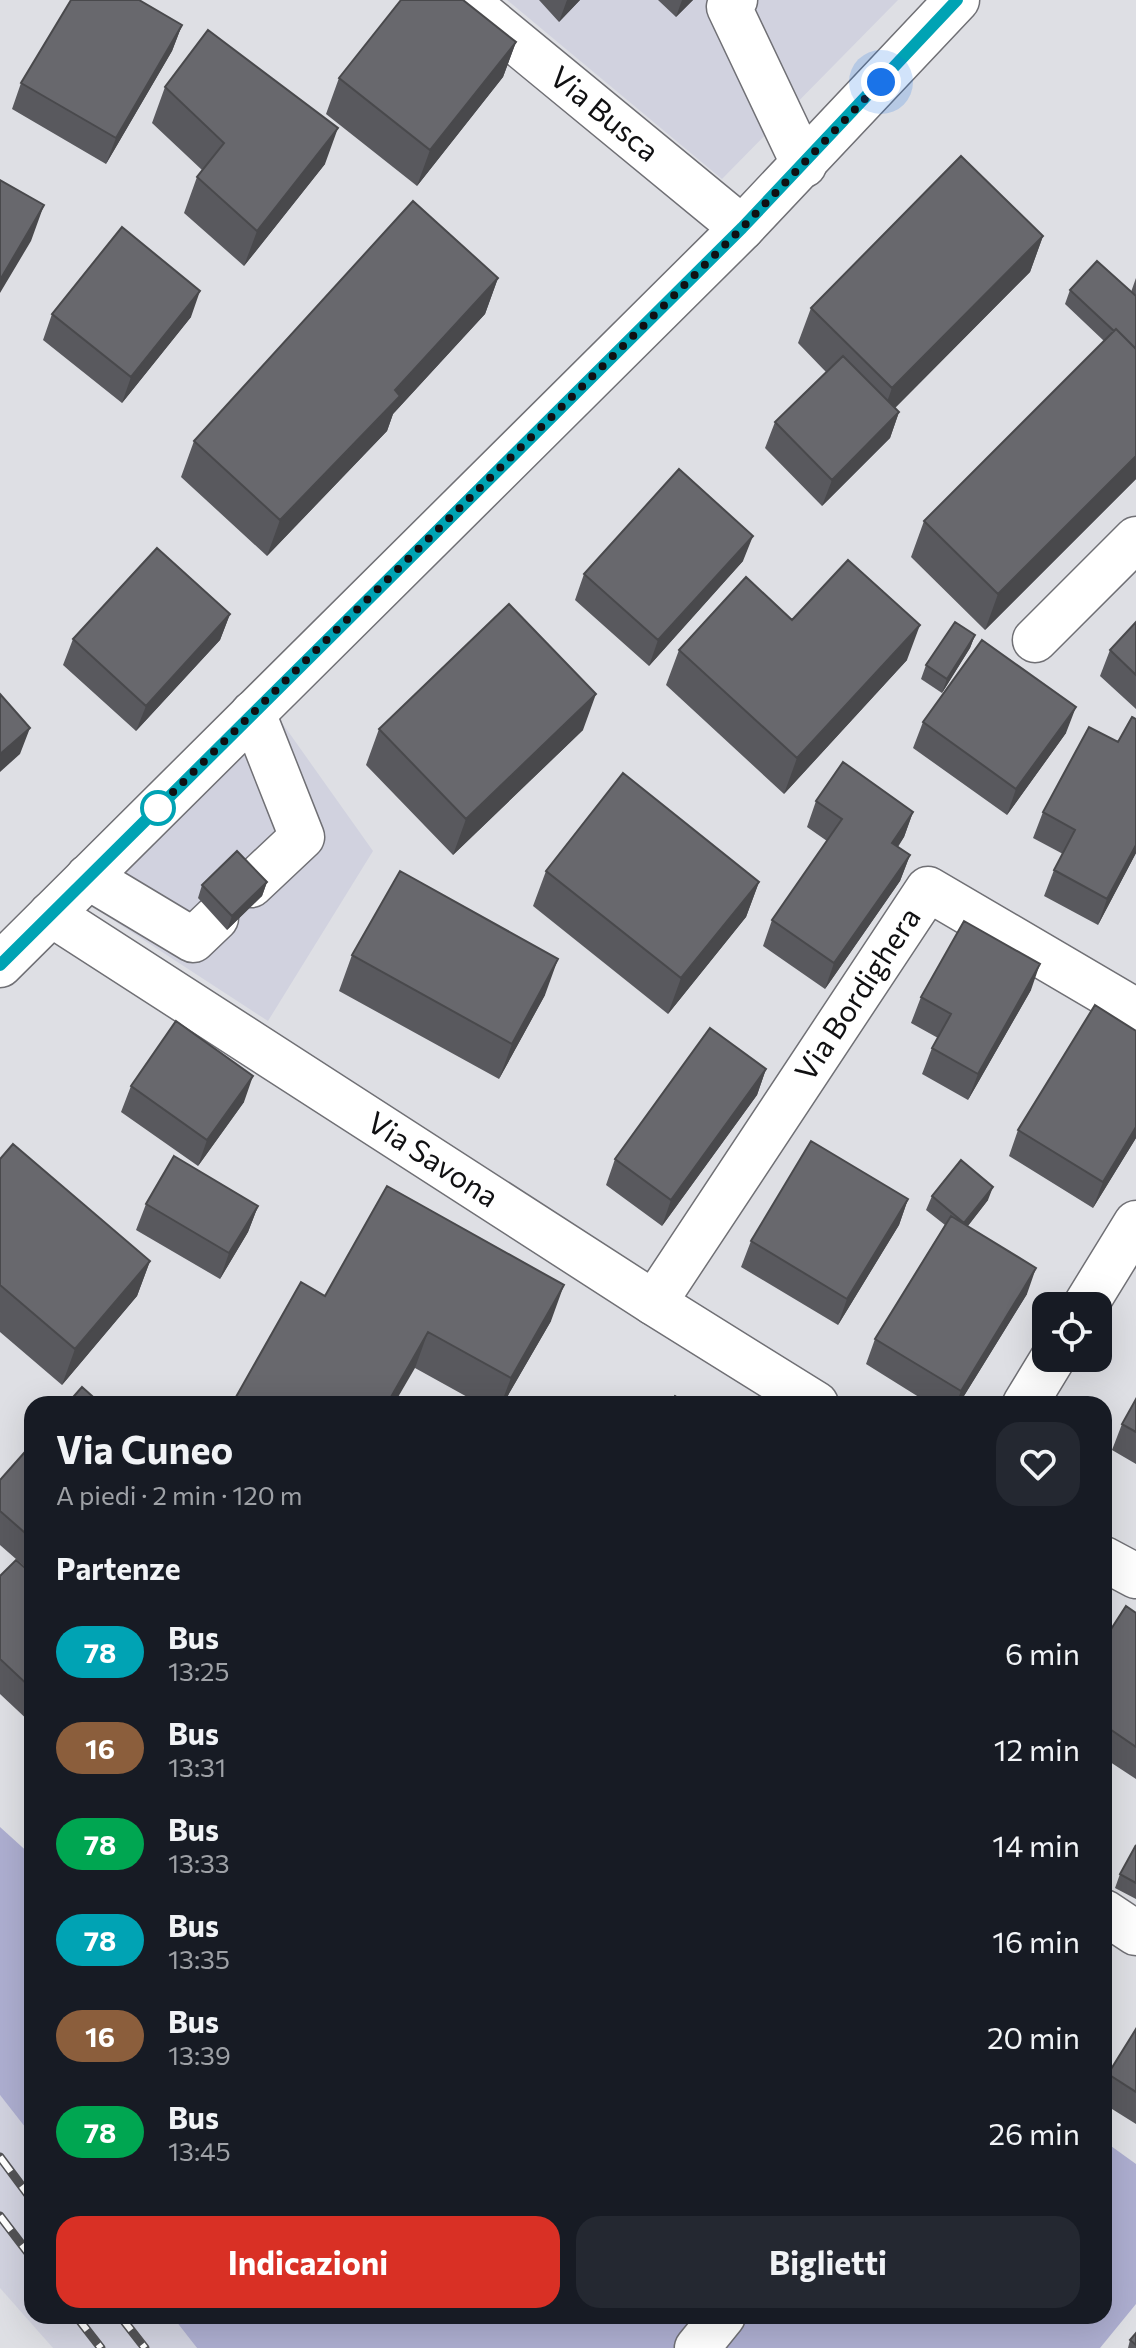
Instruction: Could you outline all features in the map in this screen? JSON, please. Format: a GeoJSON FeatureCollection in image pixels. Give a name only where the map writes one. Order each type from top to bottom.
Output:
{"type":"FeatureCollection","features":[{"type":"Feature","properties":{"kind":"street","name":"Via Busca"},"geometry":{"type":"LineString","coordinates":[[465,0],[742,228]]}},
{"type":"Feature","properties":{"kind":"street"},"geometry":{"type":"LineString","coordinates":[[735,0],[729,7],[804,165]]}},
{"type":"Feature","properties":{"kind":"street"},"geometry":{"type":"LineString","coordinates":[[0,965],[742,228],[957,0]]}},
{"type":"Feature","properties":{"kind":"street"},"geometry":{"type":"LineString","coordinates":[[1035,640],[1136,539]]}},
{"type":"Feature","properties":{"kind":"street"},"geometry":{"type":"LineString","coordinates":[[251,885],[302,837],[253,713]]}},
{"type":"Feature","properties":{"kind":"street"},"geometry":{"type":"LineString","coordinates":[[88,877],[193,940],[216,918]]}},
{"type":"Feature","properties":{"kind":"street","name":"Via Bordighera"},"geometry":{"type":"LineString","coordinates":[[654,1303],[928,889],[1136,1011]]}},
{"type":"Feature","properties":{"kind":"street","name":"Via Savona"},"geometry":{"type":"LineString","coordinates":[[51,914],[803,1396]]}},
{"type":"Feature","properties":{"kind":"street"},"geometry":{"type":"LineString","coordinates":[[1094,1292],[1136,1223]]}},
{"type":"Feature","properties":{"kind":"street"},"geometry":{"type":"LineString","coordinates":[[1030,1396],[1044,1372]]}},
{"type":"Feature","properties":{"kind":"street"},"geometry":{"type":"LineString","coordinates":[[1112,1563],[1136,1576]]}},
{"type":"Feature","properties":{"kind":"street"},"geometry":{"type":"LineString","coordinates":[[1112,1917],[1136,1933]]}},
{"type":"Feature","properties":{"kind":"street"},"geometry":{"type":"LineString","coordinates":[[697,2348],[716,2324]]}},
{"type":"Feature","properties":{"kind":"shaded area"},"geometry":{"type":"Polygon","coordinates":[[[507,0],[898,0],[722,179],[507,0]]]}},
{"type":"Feature","properties":{"kind":"shaded area"},"geometry":{"type":"Polygon","coordinates":[[[280,720],[373,851],[268,1021],[90,905],[280,720]]]}},
{"type":"Feature","properties":{"kind":"shaded area"},"geometry":{"type":"Polygon","coordinates":[[[0,1827],[24,1849],[24,2126],[0,2095],[0,1827]]]}},
{"type":"Feature","properties":{"kind":"shaded area"},"geometry":{"type":"Polygon","coordinates":[[[0,2095],[24,2126],[24,2315],[0,2288],[0,2095]]]}},
{"type":"Feature","properties":{"kind":"shaded area"},"geometry":{"type":"Polygon","coordinates":[[[1112,2147],[1136,2164],[1136,2304],[1100,2348],[197,2348],[178,2324],[1112,2324],[1112,2147]]]}},
{"type":"Feature","properties":{"kind":"shaded area"},"geometry":{"type":"Polygon","coordinates":[[[32,2324],[178,2324],[197,2348],[53,2348],[32,2324]]]}},
{"type":"Feature","properties":{"kind":"building"},"geometry":{"type":"Polygon","coordinates":[[[71,0],[139,0],[182,25],[116,138],[21,83],[71,0]]]}},
{"type":"Feature","properties":{"kind":"building"},"geometry":{"type":"Polygon","coordinates":[[[401,0],[463,0],[516,42],[430,150],[339,78],[401,0]]]}},
{"type":"Feature","properties":{"kind":"building"},"geometry":{"type":"Polygon","coordinates":[[[208,30],[338,128],[257,231],[197,177],[224,143],[165,87],[208,30]]]}},
{"type":"Feature","properties":{"kind":"building"},"geometry":{"type":"Polygon","coordinates":[[[961,156],[1043,236],[892,388],[811,308],[961,156]]]}},
{"type":"Feature","properties":{"kind":"building"},"geometry":{"type":"Polygon","coordinates":[[[0,180],[44,205],[0,280],[0,180]]]}},
{"type":"Feature","properties":{"kind":"building"},"geometry":{"type":"Polygon","coordinates":[[[413,201],[498,278],[395,390],[400,396],[280,520],[194,441],[413,201]]]}},
{"type":"Feature","properties":{"kind":"building"},"geometry":{"type":"Polygon","coordinates":[[[122,227],[200,291],[131,377],[52,314],[122,227]]]}},
{"type":"Feature","properties":{"kind":"building"},"geometry":{"type":"Polygon","coordinates":[[[1097,261],[1136,296],[1136,349],[1070,290],[1097,261]]]}},
{"type":"Feature","properties":{"kind":"building"},"geometry":{"type":"Polygon","coordinates":[[[1116,329],[1136,349],[1136,456],[998,594],[924,521],[1116,329]]]}},
{"type":"Feature","properties":{"kind":"building"},"geometry":{"type":"Polygon","coordinates":[[[843,356],[899,412],[832,480],[775,422],[843,356]]]}},
{"type":"Feature","properties":{"kind":"building"},"geometry":{"type":"Polygon","coordinates":[[[679,469],[753,536],[658,640],[584,574],[679,469]]]}},
{"type":"Feature","properties":{"kind":"building"},"geometry":{"type":"Polygon","coordinates":[[[157,548],[230,614],[146,706],[73,639],[157,548]]]}},
{"type":"Feature","properties":{"kind":"building"},"geometry":{"type":"Polygon","coordinates":[[[848,560],[920,625],[797,758],[679,650],[746,577],[792,620],[848,560]]]}},
{"type":"Feature","properties":{"kind":"building"},"geometry":{"type":"Polygon","coordinates":[[[509,604],[596,694],[466,819],[379,729],[509,604]]]}},
{"type":"Feature","properties":{"kind":"building"},"geometry":{"type":"Polygon","coordinates":[[[955,622],[975,635],[947,679],[926,665],[955,622]]]}},
{"type":"Feature","properties":{"kind":"building"},"geometry":{"type":"Polygon","coordinates":[[[1136,622],[1136,675],[1110,650],[1136,622]]]}},
{"type":"Feature","properties":{"kind":"building"},"geometry":{"type":"Polygon","coordinates":[[[982,640],[1076,707],[1016,789],[923,722],[982,640]]]}},
{"type":"Feature","properties":{"kind":"building"},"geometry":{"type":"Polygon","coordinates":[[[0,694],[30,728],[0,754],[0,694]]]}},
{"type":"Feature","properties":{"kind":"building"},"geometry":{"type":"Polygon","coordinates":[[[1132,717],[1136,719],[1136,845],[1107,899],[1054,870],[1075,830],[1043,812],[1089,727],[1118,742],[1132,717]]]}},
{"type":"Feature","properties":{"kind":"building"},"geometry":{"type":"Polygon","coordinates":[[[843,762],[913,812],[892,843],[910,855],[834,963],[772,920],[842,819],[816,801],[843,762]]]}},
{"type":"Feature","properties":{"kind":"building"},"geometry":{"type":"Polygon","coordinates":[[[623,773],[759,882],[681,978],[546,871],[623,773]]]}},
{"type":"Feature","properties":{"kind":"building"},"geometry":{"type":"Polygon","coordinates":[[[237,851],[267,882],[232,916],[202,885],[237,851]]]}},
{"type":"Feature","properties":{"kind":"building"},"geometry":{"type":"Polygon","coordinates":[[[400,871],[558,959],[512,1044],[352,955],[400,871]]]}},
{"type":"Feature","properties":{"kind":"building"},"geometry":{"type":"Polygon","coordinates":[[[964,921],[1040,964],[978,1074],[932,1048],[951,1014],[921,997],[964,921]]]}},
{"type":"Feature","properties":{"kind":"building"},"geometry":{"type":"Polygon","coordinates":[[[1095,1005],[1136,1031],[1136,1127],[1103,1182],[1018,1130],[1095,1005]]]}},
{"type":"Feature","properties":{"kind":"building"},"geometry":{"type":"Polygon","coordinates":[[[176,1021],[253,1076],[207,1140],[131,1086],[176,1021]]]}},
{"type":"Feature","properties":{"kind":"building"},"geometry":{"type":"Polygon","coordinates":[[[710,1028],[766,1069],[671,1200],[615,1159],[710,1028]]]}},
{"type":"Feature","properties":{"kind":"building"},"geometry":{"type":"Polygon","coordinates":[[[811,1141],[908,1199],[847,1299],[751,1241],[811,1141]]]}},
{"type":"Feature","properties":{"kind":"building"},"geometry":{"type":"Polygon","coordinates":[[[13,1144],[150,1261],[75,1349],[0,1285],[0,1159],[13,1144]]]}},
{"type":"Feature","properties":{"kind":"building"},"geometry":{"type":"Polygon","coordinates":[[[174,1156],[258,1206],[229,1253],[146,1204],[174,1156]]]}},
{"type":"Feature","properties":{"kind":"building"},"geometry":{"type":"Polygon","coordinates":[[[961,1160],[993,1187],[964,1223],[932,1196],[961,1160]]]}},
{"type":"Feature","properties":{"kind":"building"},"geometry":{"type":"Polygon","coordinates":[[[387,1186],[564,1285],[511,1378],[428,1332],[392,1396],[237,1396],[301,1282],[325,1296],[387,1186]]]}},
{"type":"Feature","properties":{"kind":"building"},"geometry":{"type":"Polygon","coordinates":[[[951,1216],[1036,1268],[961,1391],[875,1339],[951,1216]]]}},
{"type":"Feature","properties":{"kind":"building"},"geometry":{"type":"Polygon","coordinates":[[[82,1387],[92,1396],[74,1396],[82,1387]]]}},
{"type":"Feature","properties":{"kind":"building"},"geometry":{"type":"Polygon","coordinates":[[[1136,1399],[1136,1432],[1122,1424],[1136,1399]]]}},
{"type":"Feature","properties":{"kind":"building"},"geometry":{"type":"Polygon","coordinates":[[[24,1453],[24,1532],[0,1511],[0,1480],[24,1453]]]}},
{"type":"Feature","properties":{"kind":"building"},"geometry":{"type":"Polygon","coordinates":[[[16,1560],[24,1567],[24,1682],[0,1659],[0,1576],[16,1560]]]}},
{"type":"Feature","properties":{"kind":"building"},"geometry":{"type":"Polygon","coordinates":[[[1126,1606],[1136,1613],[1136,1747],[1112,1730],[1112,1628],[1126,1606]]]}},
{"type":"Feature","properties":{"kind":"building"},"geometry":{"type":"Polygon","coordinates":[[[1136,1845],[1136,1883],[1120,1874],[1136,1845]]]}},
{"type":"Feature","properties":{"kind":"building"},"geometry":{"type":"Polygon","coordinates":[[[1136,2029],[1136,2092],[1112,2077],[1112,2068],[1136,2029]]]}},
{"type":"Feature","properties":{"kind":"railway"},"geometry":{"type":"LineString","coordinates":[[0,2157],[24,2189]]}},
{"type":"Feature","properties":{"kind":"railway"},"geometry":{"type":"LineString","coordinates":[[0,2216],[24,2248]]}},
{"type":"Feature","properties":{"kind":"railway"},"geometry":{"type":"LineString","coordinates":[[82,2324],[101,2348]]}},
{"type":"Feature","properties":{"kind":"railway"},"geometry":{"type":"LineString","coordinates":[[126,2324],[145,2348]]}},
{"type":"Feature","properties":{"kind":"bus line","name":"78"},"geometry":{"type":"LineString","coordinates":[[0,965],[742,228],[957,0]]}},
{"type":"Feature","properties":{"kind":"route"},"geometry":{"type":"LineString","coordinates":[[158,808],[150,815],[742,228],[881,82]]}}]}
